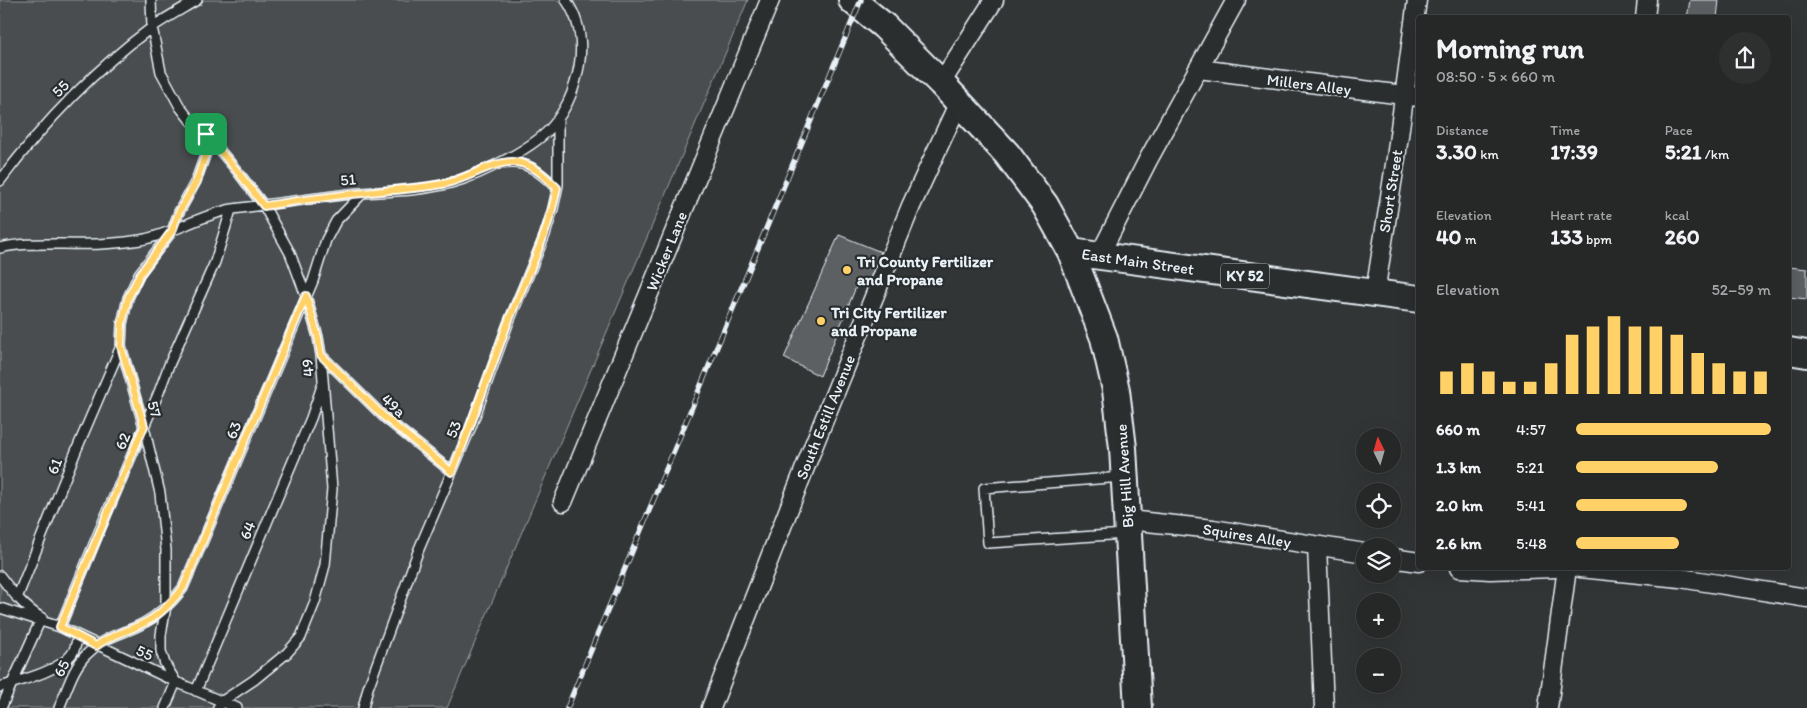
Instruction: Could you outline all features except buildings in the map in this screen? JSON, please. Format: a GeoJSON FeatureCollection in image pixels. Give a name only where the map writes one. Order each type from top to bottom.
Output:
{"type":"FeatureCollection","features":[{"type":"Feature","properties":{"kind":"main road","name":"East Main Street"},"geometry":{"type":"LineString","coordinates":[[852,0],[884,26],[941,83],[1007,154],[1045,205],[1072,252],[1416,299]]}},
{"type":"Feature","properties":{"kind":"main road","name":"Big Hill Avenue"},"geometry":{"type":"LineString","coordinates":[[1072,252],[1104,338],[1116,390],[1125,476],[1138,708]]}},
{"type":"Feature","properties":{"kind":"main road"},"geometry":{"type":"LineString","coordinates":[[1791,352],[1807,354]]}},
{"type":"Feature","properties":{"kind":"street","name":"Wicker Lane"},"geometry":{"type":"LineString","coordinates":[[563,502],[770,0]]}},
{"type":"Feature","properties":{"kind":"street"},"geometry":{"type":"LineString","coordinates":[[941,83],[994,0]]}},
{"type":"Feature","properties":{"kind":"street"},"geometry":{"type":"LineString","coordinates":[[1099,256],[1152,152],[1236,0]]}},
{"type":"Feature","properties":{"kind":"street","name":"Short Street"},"geometry":{"type":"LineString","coordinates":[[1416,15],[1417,0]]}},
{"type":"Feature","properties":{"kind":"street"},"geometry":{"type":"LineString","coordinates":[[1645,15],[1647,0]]}},
{"type":"Feature","properties":{"kind":"street","name":"Short Street"},"geometry":{"type":"LineString","coordinates":[[1375,293],[1411,97],[1416,16]]}},
{"type":"Feature","properties":{"kind":"street","name":"Millers Alley"},"geometry":{"type":"LineString","coordinates":[[1199,69],[1411,97]]}},
{"type":"Feature","properties":{"kind":"street","name":"South Estill Avenue"},"geometry":{"type":"LineString","coordinates":[[712,708],[833,396],[911,206],[959,102]]}},
{"type":"Feature","properties":{"kind":"street","name":"Squires Alley"},"geometry":{"type":"LineString","coordinates":[[1128,527],[1213,529],[1356,552]]}},
{"type":"Feature","properties":{"kind":"street"},"geometry":{"type":"LineString","coordinates":[[1317,546],[1324,708]]}},
{"type":"Feature","properties":{"kind":"street"},"geometry":{"type":"LineString","coordinates":[[1401,559],[1416,562]]}},
{"type":"Feature","properties":{"kind":"street"},"geometry":{"type":"LineString","coordinates":[[1548,708],[1568,570]]}},
{"type":"Feature","properties":{"kind":"street"},"geometry":{"type":"LineString","coordinates":[[1600,570],[1680,578],[1807,598]]}},
{"type":"Feature","properties":{"kind":"lane","name":"49"},"geometry":{"type":"LineString","coordinates":[[151,0],[152,27],[161,72],[180,107],[191,121],[206,134],[264,206],[290,253],[306,296],[318,337],[324,380],[332,489],[325,565],[315,602],[301,637],[287,653],[219,705]]}},
{"type":"Feature","properties":{"kind":"lane"},"geometry":{"type":"LineString","coordinates":[[152,27],[197,0]]}},
{"type":"Feature","properties":{"kind":"lane","name":"51"},"geometry":{"type":"LineString","coordinates":[[0,248],[31,244],[138,241],[155,238],[231,210],[427,187],[450,183],[497,165],[541,137],[558,119],[574,89],[579,71],[581,37],[573,11],[566,0]]}},
{"type":"Feature","properties":{"kind":"lane","name":"55"},"geometry":{"type":"LineString","coordinates":[[0,181],[66,102],[100,70],[152,27]]}},
{"type":"Feature","properties":{"kind":"lane","name":"53"},"geometry":{"type":"LineString","coordinates":[[363,708],[368,688],[419,550],[471,427],[508,324],[545,235],[557,188],[559,158],[558,119]]}},
{"type":"Feature","properties":{"kind":"lane","name":"57"},"geometry":{"type":"LineString","coordinates":[[176,682],[165,664],[161,651],[161,635],[166,606],[166,550],[160,493],[144,426],[121,346],[122,324],[128,298],[140,274],[172,231],[204,162],[207,150],[206,134]]}},
{"type":"Feature","properties":{"kind":"lane"},"geometry":{"type":"LineString","coordinates":[[497,165],[511,162],[526,164],[539,171],[557,188]]}},
{"type":"Feature","properties":{"kind":"lane","name":"63"},"geometry":{"type":"LineString","coordinates":[[96,646],[111,636],[144,623],[172,602],[183,588],[192,571],[306,296],[326,240],[336,221],[363,193]]}},
{"type":"Feature","properties":{"kind":"lane","name":"62"},"geometry":{"type":"LineString","coordinates":[[60,627],[169,365],[215,262],[231,210]]}},
{"type":"Feature","properties":{"kind":"lane","name":"61"},"geometry":{"type":"LineString","coordinates":[[17,598],[76,451],[121,346]]}},
{"type":"Feature","properties":{"kind":"lane","name":"49a"},"geometry":{"type":"LineString","coordinates":[[321,355],[384,417],[452,472]]}},
{"type":"Feature","properties":{"kind":"lane","name":"64"},"geometry":{"type":"LineString","coordinates":[[196,691],[311,418],[324,380]]}},
{"type":"Feature","properties":{"kind":"lane"},"geometry":{"type":"LineString","coordinates":[[1125,476],[984,488],[988,542],[1128,527]]}},
{"type":"Feature","properties":{"kind":"lane","name":"55"},"geometry":{"type":"LineString","coordinates":[[0,576],[17,598],[34,614],[96,646],[196,691],[219,705],[237,708]]}},
{"type":"Feature","properties":{"kind":"lane"},"geometry":{"type":"LineString","coordinates":[[0,608],[60,627]]}},
{"type":"Feature","properties":{"kind":"lane"},"geometry":{"type":"LineString","coordinates":[[1,708],[40,620]]}},
{"type":"Feature","properties":{"kind":"lane"},"geometry":{"type":"LineString","coordinates":[[0,687],[32,677],[62,663],[72,655],[78,637]]}},
{"type":"Feature","properties":{"kind":"lane","name":"65"},"geometry":{"type":"LineString","coordinates":[[59,708],[77,668],[85,655],[96,646]]}},
{"type":"Feature","properties":{"kind":"lane"},"geometry":{"type":"LineString","coordinates":[[165,708],[176,682]]}},
{"type":"Feature","properties":{"kind":"shaded area"},"geometry":{"type":"Polygon","coordinates":[[[0,0],[748,0],[447,708],[0,708],[0,0]]]}},
{"type":"Feature","properties":{"kind":"railway"},"geometry":{"type":"LineString","coordinates":[[567,708],[861,0]]}},
{"type":"Feature","properties":{"kind":"place","name":"Tri County Fertilizer and Propane"},"geometry":{"type":"Point","coordinates":[847,270]}},
{"type":"Feature","properties":{"kind":"place","name":"Tri City Fertilizer and Propane"},"geometry":{"type":"Point","coordinates":[821,321]}},
{"type":"Feature","properties":{"kind":"route"},"geometry":{"type":"LineString","coordinates":[[206,134],[264,206],[307,199],[450,183],[497,165],[511,162],[526,164],[539,171],[557,188],[545,235],[508,324],[471,427],[452,472],[384,417],[321,355],[318,337],[306,296],[192,571],[183,588],[172,602],[144,623],[111,636],[96,646],[60,627],[144,426],[121,346],[122,324],[128,298],[140,274],[172,231],[179,212],[196,182],[207,150],[206,134]]}}]}
